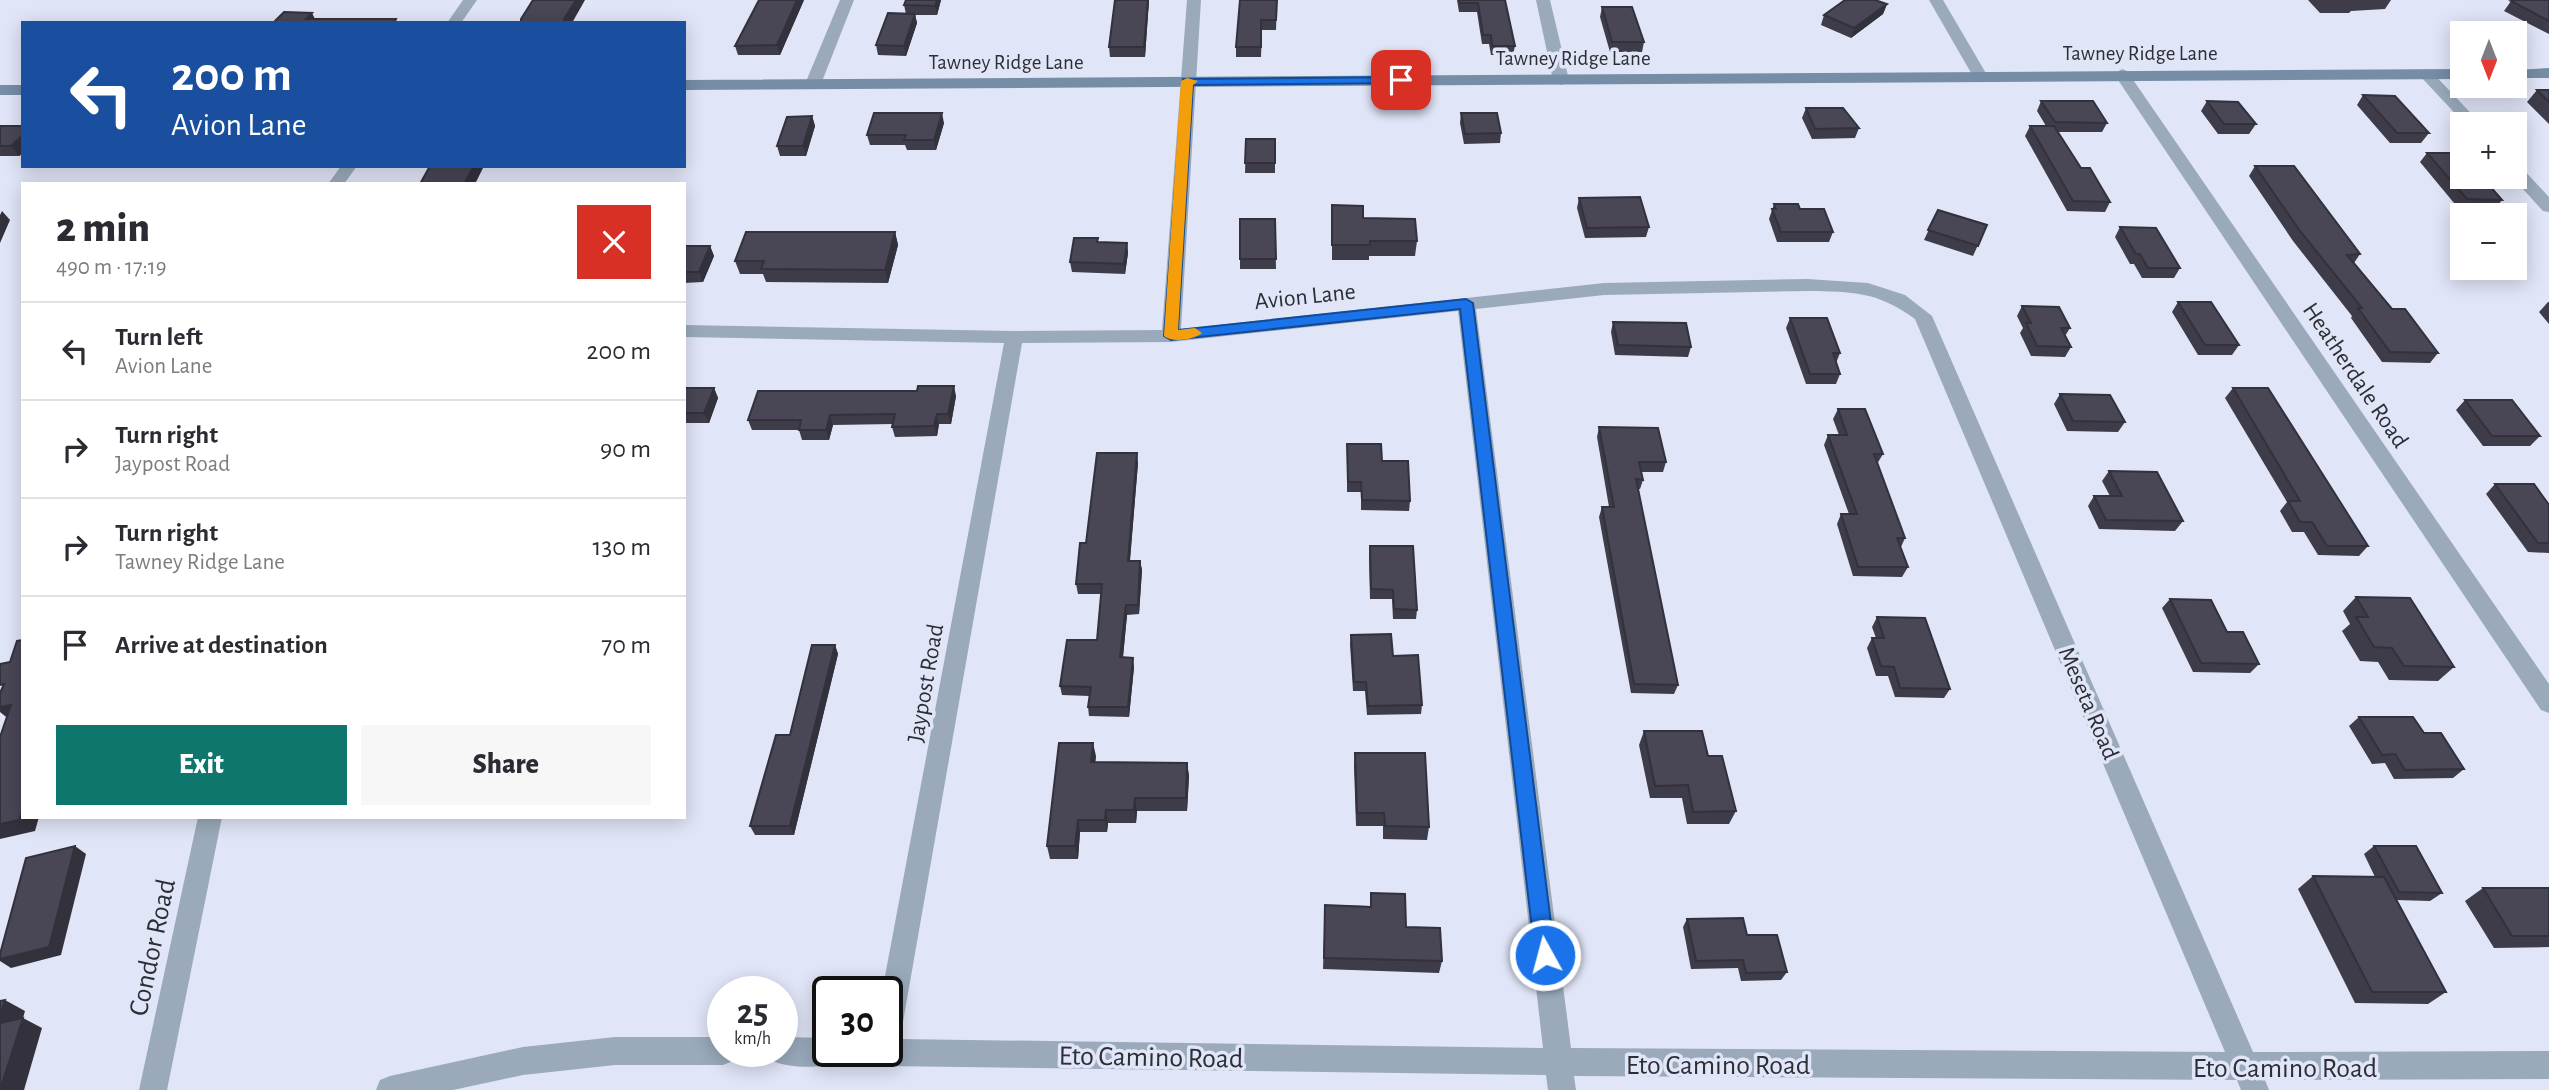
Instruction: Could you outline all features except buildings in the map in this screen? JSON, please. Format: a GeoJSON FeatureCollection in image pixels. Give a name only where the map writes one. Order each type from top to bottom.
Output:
{"type":"FeatureCollection","features":[{"type":"Feature","properties":{"kind":"street"},"geometry":{"type":"LineString","coordinates":[[455,21],[470,0]]}},
{"type":"Feature","properties":{"kind":"street"},"geometry":{"type":"LineString","coordinates":[[813,84],[847,0]]}},
{"type":"Feature","properties":{"kind":"street"},"geometry":{"type":"LineString","coordinates":[[1171,336],[1194,0]]}},
{"type":"Feature","properties":{"kind":"street"},"geometry":{"type":"LineString","coordinates":[[1543,0],[1561,80]]}},
{"type":"Feature","properties":{"kind":"street"},"geometry":{"type":"LineString","coordinates":[[1936,0],[1979,75]]}},
{"type":"Feature","properties":{"kind":"street","name":"Heatherdale Road"},"geometry":{"type":"LineString","coordinates":[[2122,74],[2549,703]]}},
{"type":"Feature","properties":{"kind":"street"},"geometry":{"type":"LineString","coordinates":[[2426,74],[2462,112]]}},
{"type":"Feature","properties":{"kind":"street","name":"Tawney Ridge Lane"},"geometry":{"type":"LineString","coordinates":[[686,85],[2450,74]]}},
{"type":"Feature","properties":{"kind":"street"},"geometry":{"type":"LineString","coordinates":[[2527,74],[2549,74]]}},
{"type":"Feature","properties":{"kind":"street"},"geometry":{"type":"LineString","coordinates":[[0,90],[21,90]]}},
{"type":"Feature","properties":{"kind":"street"},"geometry":{"type":"LineString","coordinates":[[2527,183],[2549,207]]}},
{"type":"Feature","properties":{"kind":"street","name":"Avion Lane"},"geometry":{"type":"LineString","coordinates":[[686,331],[1014,337],[1171,336],[1604,289],[1821,285],[1862,287],[1899,299],[1923,316]]}},
{"type":"Feature","properties":{"kind":"street"},"geometry":{"type":"LineString","coordinates":[[1466,303],[1560,1077]]}},
{"type":"Feature","properties":{"kind":"street","name":"Meseta Road"},"geometry":{"type":"LineString","coordinates":[[1923,316],[2250,1079]]}},
{"type":"Feature","properties":{"kind":"street","name":"Jaypost Road"},"geometry":{"type":"LineString","coordinates":[[898,976],[1014,337]]}},
{"type":"Feature","properties":{"kind":"street","name":"Condor Road"},"geometry":{"type":"LineString","coordinates":[[153,1090],[210,819]]}},
{"type":"Feature","properties":{"kind":"street"},"geometry":{"type":"LineString","coordinates":[[390,1090],[523,1061],[615,1051],[707,1051]]}},
{"type":"Feature","properties":{"kind":"street","name":"Eto Camino Road"},"geometry":{"type":"LineString","coordinates":[[903,1053],[1560,1077],[2250,1079],[2549,1065]]}},
{"type":"Feature","properties":{"kind":"slow traffic"},"geometry":{"type":"LineString","coordinates":[[1192,81],[1187,81],[1171,336],[1195,333]]}},
{"type":"Feature","properties":{"kind":"route"},"geometry":{"type":"LineString","coordinates":[[1401,80],[1187,81],[1171,336],[1466,303],[1545,955]]}}]}
